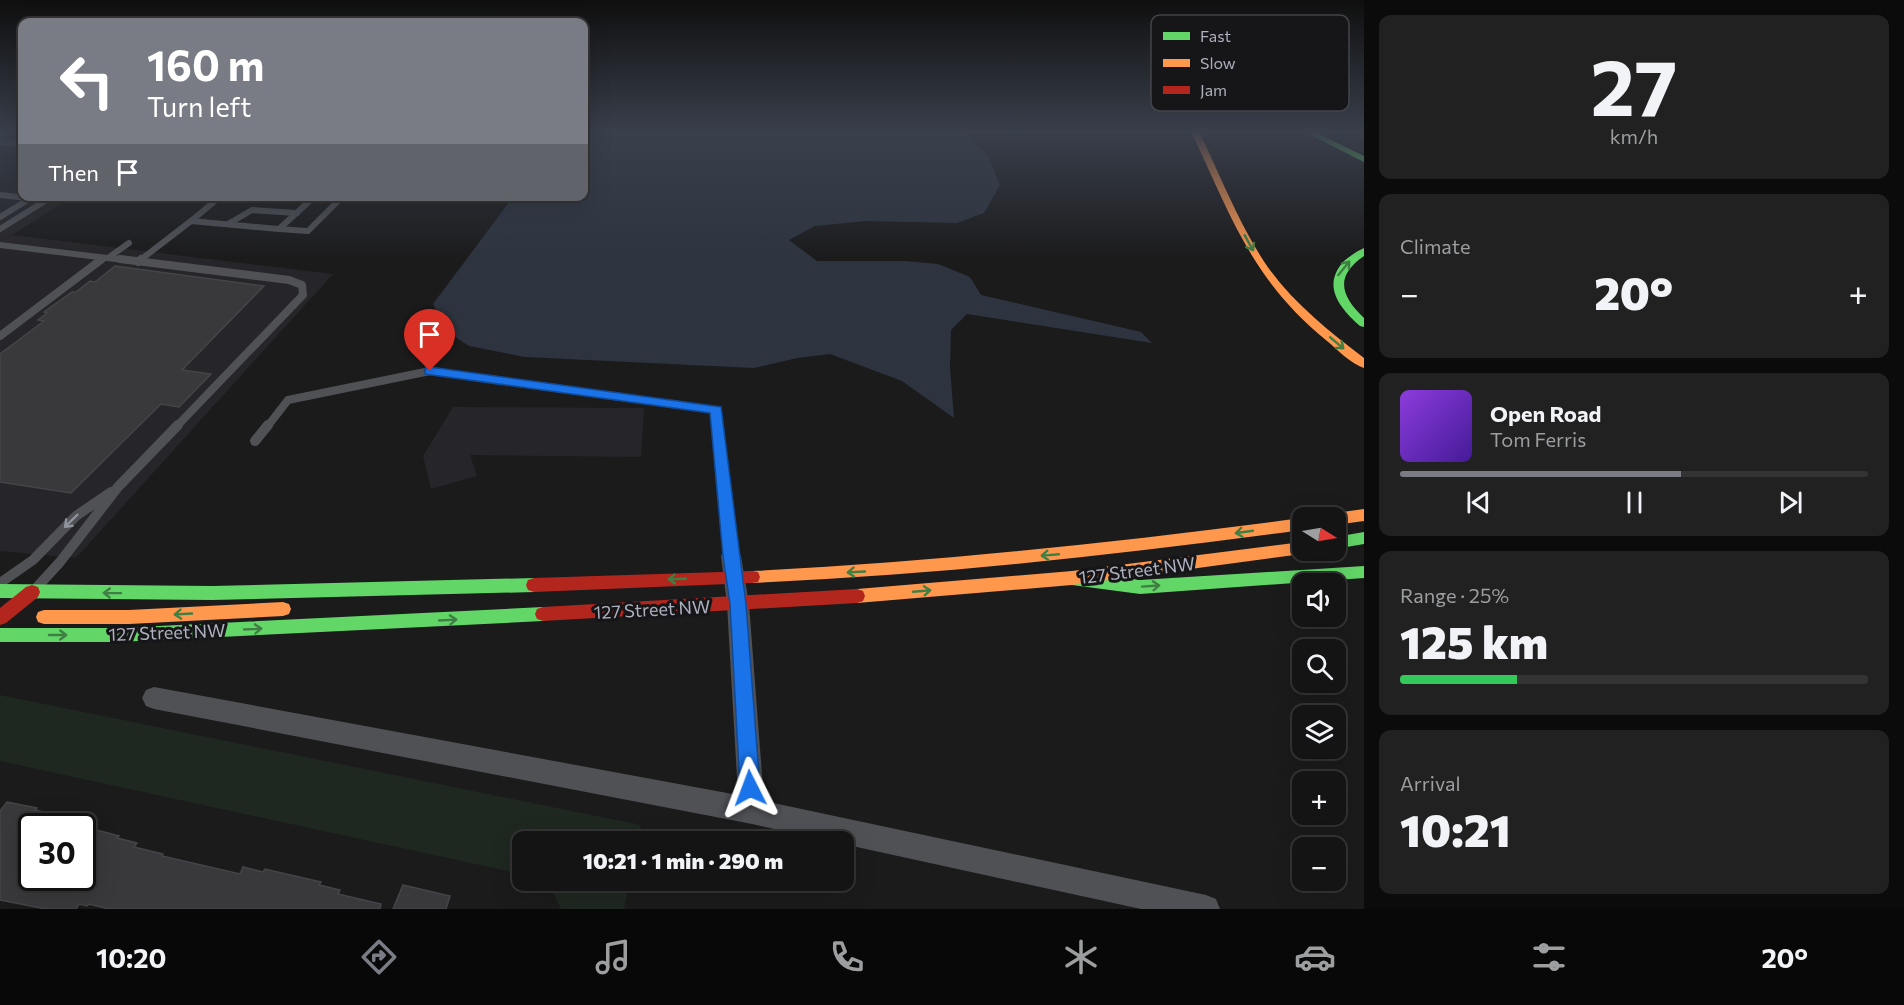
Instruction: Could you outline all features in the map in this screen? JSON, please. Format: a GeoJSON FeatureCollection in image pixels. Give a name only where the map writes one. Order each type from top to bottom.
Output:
{"type":"FeatureCollection","features":[{"type":"Feature","properties":{"kind":"main road"},"geometry":{"type":"LineString","coordinates":[[1215,173],[1263,267],[1285,296],[1313,323],[1364,363]]}},
{"type":"Feature","properties":{"kind":"main road"},"geometry":{"type":"LineString","coordinates":[[1364,251],[1343,266],[1337,275],[1336,287],[1343,301],[1364,324]]}},
{"type":"Feature","properties":{"kind":"main road"},"geometry":{"type":"LineString","coordinates":[[1346,517],[1364,514]]}},
{"type":"Feature","properties":{"kind":"main road","name":"127 Street NW"},"geometry":{"type":"LineString","coordinates":[[0,591],[146,594],[513,586],[874,571],[1176,542],[1292,525]]}},
{"type":"Feature","properties":{"kind":"main road"},"geometry":{"type":"LineString","coordinates":[[1346,541],[1364,538]]}},
{"type":"Feature","properties":{"kind":"main road","name":"127 Street NW"},"geometry":{"type":"LineString","coordinates":[[0,635],[118,635],[883,595],[1072,578],[1292,549]]}},
{"type":"Feature","properties":{"kind":"main road"},"geometry":{"type":"LineString","coordinates":[[1072,578],[1140,587],[1364,572]]}},
{"type":"Feature","properties":{"kind":"main road"},"geometry":{"type":"LineString","coordinates":[[362,603],[513,586]]}},
{"type":"Feature","properties":{"kind":"main road"},"geometry":{"type":"LineString","coordinates":[[0,618],[32,592]]}},
{"type":"Feature","properties":{"kind":"main road"},"geometry":{"type":"LineString","coordinates":[[0,618],[129,617],[292,608]]}},
{"type":"Feature","properties":{"kind":"street"},"geometry":{"type":"LineString","coordinates":[[731,556],[738,604],[752,811]]}},
{"type":"Feature","properties":{"kind":"street"},"geometry":{"type":"LineString","coordinates":[[154,698],[752,811],[1206,909]]}},
{"type":"Feature","properties":{"kind":"lane"},"geometry":{"type":"LineString","coordinates":[[0,195],[18,197]]}},
{"type":"Feature","properties":{"kind":"lane"},"geometry":{"type":"LineString","coordinates":[[0,217],[26,201]]}},
{"type":"Feature","properties":{"kind":"lane"},"geometry":{"type":"LineString","coordinates":[[0,229],[45,201]]}},
{"type":"Feature","properties":{"kind":"lane"},"geometry":{"type":"LineString","coordinates":[[138,262],[215,201]]}},
{"type":"Feature","properties":{"kind":"lane"},"geometry":{"type":"LineString","coordinates":[[279,229],[310,201]]}},
{"type":"Feature","properties":{"kind":"lane"},"geometry":{"type":"LineString","coordinates":[[191,221],[308,231],[338,201]]}},
{"type":"Feature","properties":{"kind":"lane"},"geometry":{"type":"LineString","coordinates":[[228,224],[242,213],[257,209],[297,213]]}},
{"type":"Feature","properties":{"kind":"lane"},"geometry":{"type":"LineString","coordinates":[[0,336],[129,243]]}},
{"type":"Feature","properties":{"kind":"lane"},"geometry":{"type":"LineString","coordinates":[[0,245],[289,280],[302,285],[303,295],[118,487],[60,562],[32,592]]}},
{"type":"Feature","properties":{"kind":"lane"},"geometry":{"type":"LineString","coordinates":[[255,441],[288,400],[430,371],[716,410],[731,556]]}},
{"type":"Feature","properties":{"kind":"lane"},"geometry":{"type":"LineString","coordinates":[[0,583],[33,560],[76,516],[118,487]]}},
{"type":"Feature","properties":{"kind":"shaded area"},"geometry":{"type":"Polygon","coordinates":[[[0,173],[18,173],[18,201],[66,201],[12,235],[333,274],[76,558],[0,551],[0,173]]]}},
{"type":"Feature","properties":{"kind":"shaded area"},"geometry":{"type":"Polygon","coordinates":[[[588,173],[995,173],[1000,185],[984,213],[957,223],[866,221],[815,226],[789,240],[817,261],[905,261],[938,264],[970,277],[981,295],[1141,332],[1152,343],[967,314],[951,330],[950,368],[954,418],[902,381],[830,354],[797,358],[754,368],[525,357],[469,346],[446,331],[433,304],[510,201],[588,201],[588,173]]]}},
{"type":"Feature","properties":{"kind":"shaded area"},"geometry":{"type":"Polygon","coordinates":[[[453,407],[644,408],[641,457],[470,455],[477,476],[431,489],[423,456],[453,407]]]}},
{"type":"Feature","properties":{"kind":"shaded area"},"geometry":{"type":"Polygon","coordinates":[[[0,695],[641,825],[640,831],[512,831],[512,872],[0,761],[0,695]]]}},
{"type":"Feature","properties":{"kind":"shaded area"},"geometry":{"type":"Polygon","coordinates":[[[552,891],[628,891],[624,909],[561,909],[552,891]]]}},
{"type":"Feature","properties":{"kind":"building"},"geometry":{"type":"Polygon","coordinates":[[[115,266],[264,286],[182,370],[211,374],[179,407],[161,404],[71,493],[0,482],[0,354],[44,321],[38,320],[47,313],[44,312],[90,281],[95,282],[115,266]]]}},
{"type":"Feature","properties":{"kind":"building"},"geometry":{"type":"Polygon","coordinates":[[[7,802],[37,808],[35,810],[47,813],[18,813],[18,891],[96,891],[97,830],[137,843],[134,847],[163,854],[162,856],[240,874],[243,867],[263,872],[265,869],[321,882],[319,885],[340,890],[338,894],[381,904],[380,909],[109,909],[79,904],[76,909],[46,909],[0,900],[0,811],[7,802]]]}},
{"type":"Feature","properties":{"kind":"building"},"geometry":{"type":"Polygon","coordinates":[[[403,885],[450,896],[446,909],[393,909],[403,885]]]}},
{"type":"Feature","properties":{"kind":"traffic: fast"},"geometry":{"type":"LineString","coordinates":[[1364,251],[1343,268],[1338,286],[1346,305],[1364,324]]}},
{"type":"Feature","properties":{"kind":"traffic: fast"},"geometry":{"type":"LineString","coordinates":[[1346,541],[1364,538]]}},
{"type":"Feature","properties":{"kind":"traffic: fast"},"geometry":{"type":"LineString","coordinates":[[1072,578],[1140,587],[1364,572]]}},
{"type":"Feature","properties":{"kind":"traffic: fast"},"geometry":{"type":"LineString","coordinates":[[0,591],[212,593],[534,585]]}},
{"type":"Feature","properties":{"kind":"traffic: fast"},"geometry":{"type":"LineString","coordinates":[[0,635],[118,635],[543,614]]}},
{"type":"Feature","properties":{"kind":"traffic: slow"},"geometry":{"type":"LineString","coordinates":[[1215,173],[1250,246],[1273,281],[1304,315],[1364,364]]}},
{"type":"Feature","properties":{"kind":"traffic: slow"},"geometry":{"type":"LineString","coordinates":[[1346,517],[1364,515]]}},
{"type":"Feature","properties":{"kind":"traffic: slow"},"geometry":{"type":"LineString","coordinates":[[752,577],[959,564],[1165,542],[1292,525]]}},
{"type":"Feature","properties":{"kind":"traffic: slow"},"geometry":{"type":"LineString","coordinates":[[857,596],[1072,578],[1292,549]]}},
{"type":"Feature","properties":{"kind":"traffic: slow"},"geometry":{"type":"LineString","coordinates":[[44,617],[129,617],[283,609]]}},
{"type":"Feature","properties":{"kind":"traffic: jam"},"geometry":{"type":"LineString","coordinates":[[534,585],[752,577]]}},
{"type":"Feature","properties":{"kind":"traffic: jam"},"geometry":{"type":"LineString","coordinates":[[0,618],[32,592]]}},
{"type":"Feature","properties":{"kind":"traffic: jam"},"geometry":{"type":"LineString","coordinates":[[543,614],[857,596]]}},
{"type":"Feature","properties":{"kind":"route"},"geometry":{"type":"LineString","coordinates":[[430,371],[716,410],[738,604],[750,788]]}}]}
